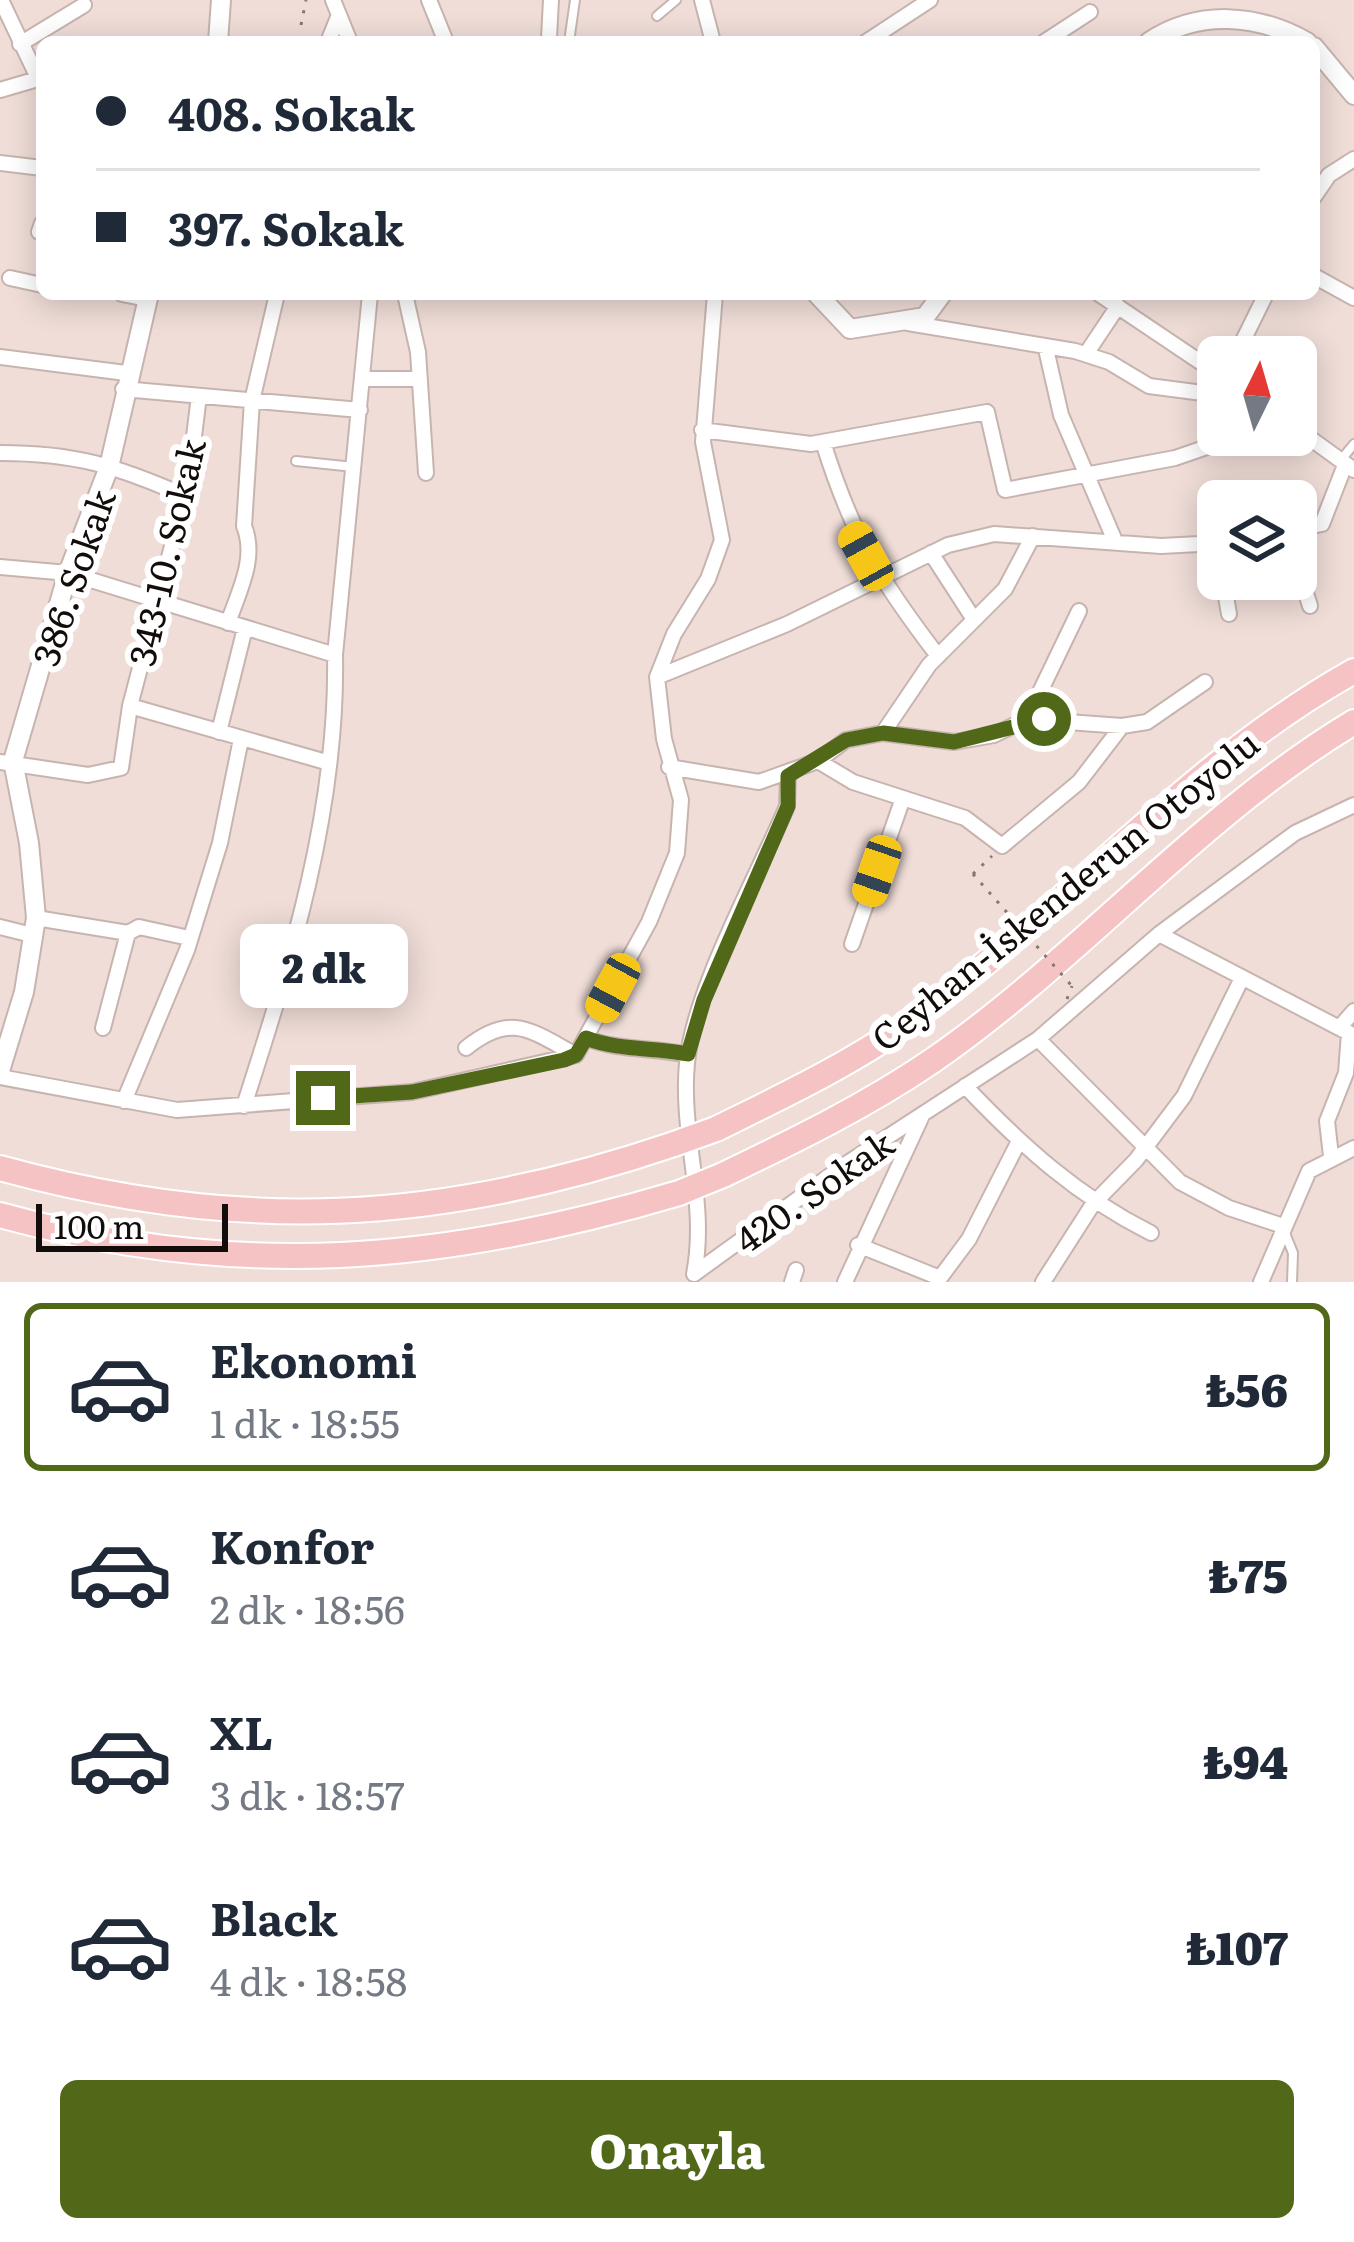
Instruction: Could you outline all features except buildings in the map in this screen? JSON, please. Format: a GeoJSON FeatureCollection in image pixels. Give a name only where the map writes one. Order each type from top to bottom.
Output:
{"type":"FeatureCollection","features":[{"type":"Feature","properties":{"kind":"highway","name":"Ceyhan-İskenderun Otoyolu"},"geometry":{"type":"LineString","coordinates":[[0,1168],[103,1197],[234,1211],[361,1213],[490,1195],[599,1170],[716,1129],[906,1024],[1240,747],[1354,670]]}},
{"type":"Feature","properties":{"kind":"highway","name":"Ceyhan-İskenderun Otoyolu"},"geometry":{"type":"LineString","coordinates":[[0,1215],[94,1241],[231,1256],[364,1258],[498,1240],[679,1192],[817,1130],[932,1061],[1268,782],[1354,722]]}},
{"type":"Feature","properties":{"kind":"street"},"geometry":{"type":"LineString","coordinates":[[1,0],[36,71]]}},
{"type":"Feature","properties":{"kind":"street"},"geometry":{"type":"LineString","coordinates":[[218,36],[221,0]]}},
{"type":"Feature","properties":{"kind":"street"},"geometry":{"type":"LineString","coordinates":[[430,0],[444,36]]}},
{"type":"Feature","properties":{"kind":"street"},"geometry":{"type":"LineString","coordinates":[[549,36],[551,0]]}},
{"type":"Feature","properties":{"kind":"street"},"geometry":{"type":"LineString","coordinates":[[702,0],[711,36]]}},
{"type":"Feature","properties":{"kind":"street"},"geometry":{"type":"LineString","coordinates":[[875,36],[930,0]]}},
{"type":"Feature","properties":{"kind":"street"},"geometry":{"type":"LineString","coordinates":[[20,44],[84,5]]}},
{"type":"Feature","properties":{"kind":"street"},"geometry":{"type":"LineString","coordinates":[[336,8],[348,36]]}},
{"type":"Feature","properties":{"kind":"street"},"geometry":{"type":"LineString","coordinates":[[1053,36],[1090,12]]}},
{"type":"Feature","properties":{"kind":"street"},"geometry":{"type":"LineString","coordinates":[[1164,36],[1208,19],[1243,19],[1274,34]]}},
{"type":"Feature","properties":{"kind":"street"},"geometry":{"type":"LineString","coordinates":[[1320,54],[1354,94]]}},
{"type":"Feature","properties":{"kind":"street"},"geometry":{"type":"LineString","coordinates":[[0,90],[36,79]]}},
{"type":"Feature","properties":{"kind":"street"},"geometry":{"type":"LineString","coordinates":[[1320,189],[1354,159]]}},
{"type":"Feature","properties":{"kind":"street"},"geometry":{"type":"LineString","coordinates":[[0,163],[36,168]]}},
{"type":"Feature","properties":{"kind":"street"},"geometry":{"type":"LineString","coordinates":[[10,278],[36,284]]}},
{"type":"Feature","properties":{"kind":"street"},"geometry":{"type":"LineString","coordinates":[[1320,280],[1354,298]]}},
{"type":"Feature","properties":{"kind":"street","name":"386. Sokak"},"geometry":{"type":"LineString","coordinates":[[0,1074],[24,992],[34,926],[6,762],[110,462],[147,300]]}},
{"type":"Feature","properties":{"kind":"street"},"geometry":{"type":"LineString","coordinates":[[228,623],[248,566],[250,541],[244,526],[252,401],[276,300]]}},
{"type":"Feature","properties":{"kind":"street"},"geometry":{"type":"LineString","coordinates":[[244,1106],[305,900],[336,704],[335,655],[370,300]]}},
{"type":"Feature","properties":{"kind":"street"},"geometry":{"type":"LineString","coordinates":[[406,300],[420,380],[426,473]]}},
{"type":"Feature","properties":{"kind":"street"},"geometry":{"type":"LineString","coordinates":[[0,1074],[177,1110],[412,1092],[576,1055],[649,922],[677,854],[681,800],[670,767],[657,677],[674,634],[708,579],[722,540],[702,430],[714,300]]}},
{"type":"Feature","properties":{"kind":"street"},"geometry":{"type":"LineString","coordinates":[[823,300],[850,329],[908,323],[925,317],[938,300]]}},
{"type":"Feature","properties":{"kind":"street"},"geometry":{"type":"LineString","coordinates":[[1109,300],[1197,360]]}},
{"type":"Feature","properties":{"kind":"street"},"geometry":{"type":"LineString","coordinates":[[1245,336],[1263,300]]}},
{"type":"Feature","properties":{"kind":"street"},"geometry":{"type":"LineString","coordinates":[[1085,354],[1118,306]]}},
{"type":"Feature","properties":{"kind":"street"},"geometry":{"type":"LineString","coordinates":[[908,323],[1085,354],[1149,386],[1197,392]]}},
{"type":"Feature","properties":{"kind":"street"},"geometry":{"type":"LineString","coordinates":[[1046,349],[1061,415],[1115,541]]}},
{"type":"Feature","properties":{"kind":"street"},"geometry":{"type":"LineString","coordinates":[[0,357],[199,397],[361,410]]}},
{"type":"Feature","properties":{"kind":"street"},"geometry":{"type":"LineString","coordinates":[[363,379],[420,380]]}},
{"type":"Feature","properties":{"kind":"street","name":"343-10. Sokak"},"geometry":{"type":"LineString","coordinates":[[6,762],[88,775],[112,773],[126,756],[130,706],[185,496],[199,397]]}},
{"type":"Feature","properties":{"kind":"street"},"geometry":{"type":"LineString","coordinates":[[702,430],[781,442],[823,442],[987,412],[1005,490],[1090,477],[1197,450]]}},
{"type":"Feature","properties":{"kind":"street"},"geometry":{"type":"LineString","coordinates":[[823,442],[853,534],[878,579],[938,656]]}},
{"type":"Feature","properties":{"kind":"street"},"geometry":{"type":"LineString","coordinates":[[1317,444],[1346,466],[1322,524],[1317,525]]}},
{"type":"Feature","properties":{"kind":"street"},"geometry":{"type":"LineString","coordinates":[[0,453],[57,453],[110,462],[185,496]]}},
{"type":"Feature","properties":{"kind":"street"},"geometry":{"type":"LineString","coordinates":[[657,677],[931,553],[994,534],[1197,546]]}},
{"type":"Feature","properties":{"kind":"street"},"geometry":{"type":"LineString","coordinates":[[883,733],[938,656],[1005,590],[1033,536]]}},
{"type":"Feature","properties":{"kind":"street"},"geometry":{"type":"LineString","coordinates":[[931,553],[973,618]]}},
{"type":"Feature","properties":{"kind":"street"},"geometry":{"type":"LineString","coordinates":[[0,567],[68,573],[335,655]]}},
{"type":"Feature","properties":{"kind":"street"},"geometry":{"type":"LineString","coordinates":[[1227,600],[1229,614]]}},
{"type":"Feature","properties":{"kind":"street"},"geometry":{"type":"LineString","coordinates":[[1308,600],[1310,606]]}},
{"type":"Feature","properties":{"kind":"street"},"geometry":{"type":"LineString","coordinates":[[1027,719],[1079,611]]}},
{"type":"Feature","properties":{"kind":"street"},"geometry":{"type":"LineString","coordinates":[[219,732],[245,628]]}},
{"type":"Feature","properties":{"kind":"street"},"geometry":{"type":"LineString","coordinates":[[670,767],[759,782],[788,776],[846,740],[883,733],[954,742],[994,735],[1027,719],[1122,726],[1147,722],[1205,682]]}},
{"type":"Feature","properties":{"kind":"street"},"geometry":{"type":"LineString","coordinates":[[130,706],[326,761]]}},
{"type":"Feature","properties":{"kind":"street"},"geometry":{"type":"LineString","coordinates":[[818,761],[853,782],[965,818],[1002,846],[1079,782],[1122,726]]}},
{"type":"Feature","properties":{"kind":"street"},"geometry":{"type":"LineString","coordinates":[[124,1101],[189,938],[220,843],[241,739]]}},
{"type":"Feature","properties":{"kind":"street","name":"420. Sokak"},"geometry":{"type":"LineString","coordinates":[[693,1278],[699,1218],[686,1090],[688,1054],[704,1000],[788,806],[788,776]]}},
{"type":"Feature","properties":{"kind":"street"},"geometry":{"type":"LineString","coordinates":[[852,944],[903,798]]}},
{"type":"Feature","properties":{"kind":"street","name":"420. Sokak"},"geometry":{"type":"LineString","coordinates":[[693,1278],[922,1114],[1038,1039],[1159,934],[1295,832],[1354,805]]}},
{"type":"Feature","properties":{"kind":"street"},"geometry":{"type":"LineString","coordinates":[[0,927],[128,933],[140,927],[189,938]]}},
{"type":"Feature","properties":{"kind":"street"},"geometry":{"type":"LineString","coordinates":[[103,1028],[128,933]]}},
{"type":"Feature","properties":{"kind":"street"},"geometry":{"type":"LineString","coordinates":[[1159,934],[1349,1033],[1352,1045],[1328,1121],[1331,1156]]}},
{"type":"Feature","properties":{"kind":"street"},"geometry":{"type":"LineString","coordinates":[[1043,1282],[1093,1204],[1184,1096],[1242,979]]}},
{"type":"Feature","properties":{"kind":"street"},"geometry":{"type":"LineString","coordinates":[[1340,1028],[1354,1011]]}},
{"type":"Feature","properties":{"kind":"street"},"geometry":{"type":"LineString","coordinates":[[466,1048],[494,1026],[514,1026],[576,1055]]}},
{"type":"Feature","properties":{"kind":"street"},"geometry":{"type":"LineString","coordinates":[[586,1038],[611,1048],[651,1046],[688,1054]]}},
{"type":"Feature","properties":{"kind":"street"},"geometry":{"type":"LineString","coordinates":[[1038,1039],[1180,1182],[1228,1208],[1282,1226]]}},
{"type":"Feature","properties":{"kind":"street"},"geometry":{"type":"LineString","coordinates":[[965,1086],[1018,1143],[1093,1204],[1151,1233]]}},
{"type":"Feature","properties":{"kind":"street"},"geometry":{"type":"LineString","coordinates":[[845,1282],[922,1114]]}},
{"type":"Feature","properties":{"kind":"street"},"geometry":{"type":"LineString","coordinates":[[858,1245],[939,1280],[969,1239],[1018,1143]]}},
{"type":"Feature","properties":{"kind":"street"},"geometry":{"type":"LineString","coordinates":[[1261,1282],[1309,1171],[1354,1148]]}},
{"type":"Feature","properties":{"kind":"lane"},"geometry":{"type":"LineString","coordinates":[[570,36],[574,0]]}},
{"type":"Feature","properties":{"kind":"lane"},"geometry":{"type":"LineString","coordinates":[[657,16],[676,0]]}},
{"type":"Feature","properties":{"kind":"lane"},"geometry":{"type":"LineString","coordinates":[[1346,466],[1354,444]]}},
{"type":"Feature","properties":{"kind":"lane"},"geometry":{"type":"LineString","coordinates":[[296,461],[356,467]]}},
{"type":"Feature","properties":{"kind":"lane"},"geometry":{"type":"LineString","coordinates":[[1282,1226],[1293,1253],[1292,1282]]}},
{"type":"Feature","properties":{"kind":"path"},"geometry":{"type":"LineString","coordinates":[[301,25],[306,0]]}},
{"type":"Feature","properties":{"kind":"path"},"geometry":{"type":"LineString","coordinates":[[1002,846],[973,874],[1072,986]]}},
{"type":"Feature","properties":{"kind":"route"},"geometry":{"type":"LineString","coordinates":[[323,1098],[412,1092],[564,1060],[576,1055],[586,1038],[611,1048],[651,1046],[688,1054],[704,1000],[788,806],[788,776],[846,740],[883,733],[954,742],[994,735],[1027,719],[1044,719]]}}]}
